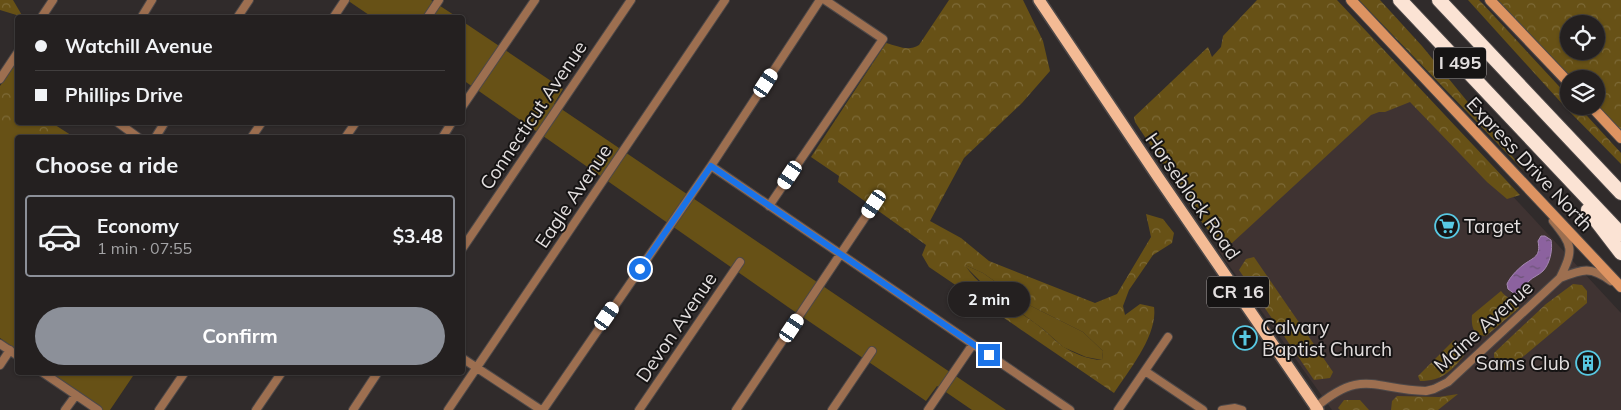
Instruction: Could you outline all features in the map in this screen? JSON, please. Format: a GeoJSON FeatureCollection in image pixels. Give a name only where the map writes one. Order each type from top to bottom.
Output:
{"type":"FeatureCollection","features":[{"type":"Feature","properties":{"kind":"highway","name":"I 495"},"geometry":{"type":"LineString","coordinates":[[1400,0],[1621,234]]}},
{"type":"Feature","properties":{"kind":"highway","name":"I 495"},"geometry":{"type":"LineString","coordinates":[[1439,0],[1621,193]]}},
{"type":"Feature","properties":{"kind":"highway"},"geometry":{"type":"LineString","coordinates":[[1519,126],[1621,253]]}},
{"type":"Feature","properties":{"kind":"highway"},"geometry":{"type":"LineString","coordinates":[[1568,136],[1621,184]]}},
{"type":"Feature","properties":{"kind":"main road","name":"Horseblock Road"},"geometry":{"type":"LineString","coordinates":[[1039,0],[1315,409]]}},
{"type":"Feature","properties":{"kind":"main road","name":"Express Drive North"},"geometry":{"type":"LineString","coordinates":[[1351,0],[1621,288]]}},
{"type":"Feature","properties":{"kind":"main road"},"geometry":{"type":"LineString","coordinates":[[1490,0],[1560,74]]}},
{"type":"Feature","properties":{"kind":"main road"},"geometry":{"type":"LineString","coordinates":[[1599,115],[1621,138]]}},
{"type":"Feature","properties":{"kind":"street"},"geometry":{"type":"LineString","coordinates":[[43,15],[53,0]]}},
{"type":"Feature","properties":{"kind":"street"},"geometry":{"type":"LineString","coordinates":[[143,15],[152,0]]}},
{"type":"Feature","properties":{"kind":"street"},"geometry":{"type":"LineString","coordinates":[[239,15],[249,0]]}},
{"type":"Feature","properties":{"kind":"street"},"geometry":{"type":"LineString","coordinates":[[335,15],[345,0]]}},
{"type":"Feature","properties":{"kind":"street"},"geometry":{"type":"LineString","coordinates":[[429,15],[439,0]]}},
{"type":"Feature","properties":{"kind":"street"},"geometry":{"type":"LineString","coordinates":[[465,103],[535,0]]}},
{"type":"Feature","properties":{"kind":"street","name":"Connecticut Avenue"},"geometry":{"type":"LineString","coordinates":[[465,244],[631,0]]}},
{"type":"Feature","properties":{"kind":"street","name":"Eagle Avenue"},"geometry":{"type":"LineString","coordinates":[[448,410],[725,0]]}},
{"type":"Feature","properties":{"kind":"street"},"geometry":{"type":"LineString","coordinates":[[465,360],[542,410],[711,166],[820,0]]}},
{"type":"Feature","properties":{"kind":"street"},"geometry":{"type":"LineString","coordinates":[[770,206],[883,39],[825,0]]}},
{"type":"Feature","properties":{"kind":"street"},"geometry":{"type":"LineString","coordinates":[[0,78],[15,58]]}},
{"type":"Feature","properties":{"kind":"street"},"geometry":{"type":"LineString","coordinates":[[120,125],[135,135]]}},
{"type":"Feature","properties":{"kind":"street"},"geometry":{"type":"LineString","coordinates":[[711,166],[1070,410]]}},
{"type":"Feature","properties":{"kind":"street"},"geometry":{"type":"LineString","coordinates":[[1508,166],[1568,240],[1570,254],[1560,278]]}},
{"type":"Feature","properties":{"kind":"street"},"geometry":{"type":"LineString","coordinates":[[736,410],[874,204]]}},
{"type":"Feature","properties":{"kind":"street","name":"Devon Avenue"},"geometry":{"type":"LineString","coordinates":[[640,410],[740,262]]}},
{"type":"Feature","properties":{"kind":"street"},"geometry":{"type":"LineString","coordinates":[[1560,278],[1580,270],[1591,270],[1621,288]]}},
{"type":"Feature","properties":{"kind":"street","name":"Maine Avenue"},"geometry":{"type":"LineString","coordinates":[[1315,409],[1343,388],[1356,384],[1370,383],[1418,390],[1434,389],[1441,386],[1454,377],[1560,278]]}},
{"type":"Feature","properties":{"kind":"street"},"geometry":{"type":"LineString","coordinates":[[1118,410],[1168,337]]}},
{"type":"Feature","properties":{"kind":"street"},"geometry":{"type":"LineString","coordinates":[[0,344],[15,354]]}},
{"type":"Feature","properties":{"kind":"street"},"geometry":{"type":"LineString","coordinates":[[928,410],[973,344]]}},
{"type":"Feature","properties":{"kind":"street"},"geometry":{"type":"LineString","coordinates":[[0,365],[10,350]]}},
{"type":"Feature","properties":{"kind":"street"},"geometry":{"type":"LineString","coordinates":[[832,410],[872,351]]}},
{"type":"Feature","properties":{"kind":"street"},"geometry":{"type":"LineString","coordinates":[[1145,371],[1203,410]]}},
{"type":"Feature","properties":{"kind":"street"},"geometry":{"type":"LineString","coordinates":[[46,375],[98,410]]}},
{"type":"Feature","properties":{"kind":"street"},"geometry":{"type":"LineString","coordinates":[[159,410],[183,375]]}},
{"type":"Feature","properties":{"kind":"street"},"geometry":{"type":"LineString","coordinates":[[256,410],[280,375]]}},
{"type":"Feature","properties":{"kind":"street"},"geometry":{"type":"LineString","coordinates":[[353,410],[376,375]]}},
{"type":"Feature","properties":{"kind":"street"},"geometry":{"type":"LineString","coordinates":[[65,410],[76,395]]}},
{"type":"Feature","properties":{"kind":"street"},"geometry":{"type":"LineString","coordinates":[[1222,410],[1235,408],[1242,410]]}},
{"type":"Feature","properties":{"kind":"shaded area"},"geometry":{"type":"Polygon","coordinates":[[[1405,80],[1621,313],[1621,410],[1332,410],[1218,250],[1405,80]]]}},
{"type":"Feature","properties":{"kind":"green space"},"geometry":{"type":"Polygon","coordinates":[[[0,0],[13,0],[22,15],[16,15],[0,10],[0,0]]]}},
{"type":"Feature","properties":{"kind":"green space"},"geometry":{"type":"Polygon","coordinates":[[[347,0],[431,0],[454,15],[369,15],[347,0]]]}},
{"type":"Feature","properties":{"kind":"green space"},"geometry":{"type":"Polygon","coordinates":[[[949,0],[1023,0],[1043,41],[1050,71],[1022,103],[964,158],[930,221],[961,238],[989,261],[1095,303],[1117,294],[1151,237],[1146,214],[1163,219],[1174,233],[1172,243],[1153,255],[1129,290],[1123,306],[1125,315],[1140,304],[1154,307],[1154,318],[1152,329],[1141,352],[1114,393],[929,267],[922,255],[926,245],[838,182],[839,176],[811,157],[886,43],[907,48],[919,45],[949,0]],[[965,265],[979,282],[1039,326],[1062,346],[1081,356],[1102,360],[1103,351],[1083,332],[1027,304],[983,273],[965,265]]]}},
{"type":"Feature","properties":{"kind":"green space"},"geometry":{"type":"Polygon","coordinates":[[[1257,0],[1337,0],[1520,195],[1507,199],[1487,182],[1410,102],[1385,112],[1371,115],[1232,243],[1219,243],[1203,224],[1135,122],[1134,117],[1208,47],[1212,57],[1221,47],[1223,36],[1257,0]]]}},
{"type":"Feature","properties":{"kind":"green space"},"geometry":{"type":"Polygon","coordinates":[[[1359,0],[1380,0],[1422,46],[1525,172],[1359,0]]]}},
{"type":"Feature","properties":{"kind":"green space"},"geometry":{"type":"Polygon","coordinates":[[[1468,0],[1479,0],[1560,87],[1560,101],[1468,0]]]}},
{"type":"Feature","properties":{"kind":"green space"},"geometry":{"type":"Polygon","coordinates":[[[1494,0],[1621,0],[1621,138],[1603,115],[1605,115],[1605,70],[1560,70],[1494,0]]]}},
{"type":"Feature","properties":{"kind":"green space"},"geometry":{"type":"Polygon","coordinates":[[[465,23],[563,89],[554,104],[1006,410],[972,410],[937,386],[926,401],[465,81],[465,23]]]}},
{"type":"Feature","properties":{"kind":"green space"},"geometry":{"type":"Polygon","coordinates":[[[15,64],[15,125],[55,125],[71,135],[15,135],[15,349],[0,338],[0,86],[15,64]]]}},
{"type":"Feature","properties":{"kind":"green space"},"geometry":{"type":"Polygon","coordinates":[[[15,76],[15,122],[0,122],[0,95],[15,76]]]}},
{"type":"Feature","properties":{"kind":"green space"},"geometry":{"type":"Polygon","coordinates":[[[1573,115],[1586,115],[1621,153],[1621,164],[1573,115]]]}},
{"type":"Feature","properties":{"kind":"green space"},"geometry":{"type":"Polygon","coordinates":[[[28,125],[48,125],[59,134],[45,135],[28,125]]]}},
{"type":"Feature","properties":{"kind":"green space"},"geometry":{"type":"Polygon","coordinates":[[[1254,257],[1333,372],[1330,378],[1314,380],[1239,270],[1246,259],[1254,257]]]}},
{"type":"Feature","properties":{"kind":"green space"},"geometry":{"type":"Polygon","coordinates":[[[963,264],[983,273],[1027,304],[1083,332],[1103,351],[1102,360],[1086,357],[1063,347],[1043,329],[988,289],[963,264]]]}},
{"type":"Feature","properties":{"kind":"green space"},"geometry":{"type":"Polygon","coordinates":[[[1573,284],[1582,285],[1587,291],[1587,303],[1506,371],[1494,357],[1494,353],[1546,304],[1573,284]]]}},
{"type":"Feature","properties":{"kind":"green space"},"geometry":{"type":"Polygon","coordinates":[[[1501,291],[1519,308],[1486,336],[1482,336],[1474,330],[1472,315],[1501,291]]]}},
{"type":"Feature","properties":{"kind":"green space"},"geometry":{"type":"Polygon","coordinates":[[[1454,340],[1462,345],[1466,353],[1446,374],[1428,381],[1420,381],[1418,376],[1454,340]]]}},
{"type":"Feature","properties":{"kind":"green space"},"geometry":{"type":"Polygon","coordinates":[[[52,375],[134,375],[110,410],[103,410],[52,375]]]}},
{"type":"Feature","properties":{"kind":"green space"},"geometry":{"type":"Polygon","coordinates":[[[1458,394],[1438,410],[1391,410],[1392,401],[1397,396],[1439,397],[1458,394]]]}},
{"type":"Feature","properties":{"kind":"green space"},"geometry":{"type":"Polygon","coordinates":[[[1344,400],[1360,400],[1369,410],[1340,410],[1338,408],[1344,400]]]}},
{"type":"Feature","properties":{"kind":"water"},"geometry":{"type":"Polygon","coordinates":[[[1541,236],[1551,240],[1549,260],[1543,271],[1529,281],[1522,291],[1515,294],[1508,289],[1507,284],[1518,269],[1536,256],[1539,246],[1538,241],[1541,236]]]}},
{"type":"Feature","properties":{"kind":"place","name":"Target"},"geometry":{"type":"Point","coordinates":[1447,226]}},
{"type":"Feature","properties":{"kind":"place","name":"Calvary Baptist Church"},"geometry":{"type":"Point","coordinates":[1245,338]}},
{"type":"Feature","properties":{"kind":"place","name":"Sams Club"},"geometry":{"type":"Point","coordinates":[1588,363]}},
{"type":"Feature","properties":{"kind":"route"},"geometry":{"type":"LineString","coordinates":[[640,269],[711,166],[989,355]]}}]}
